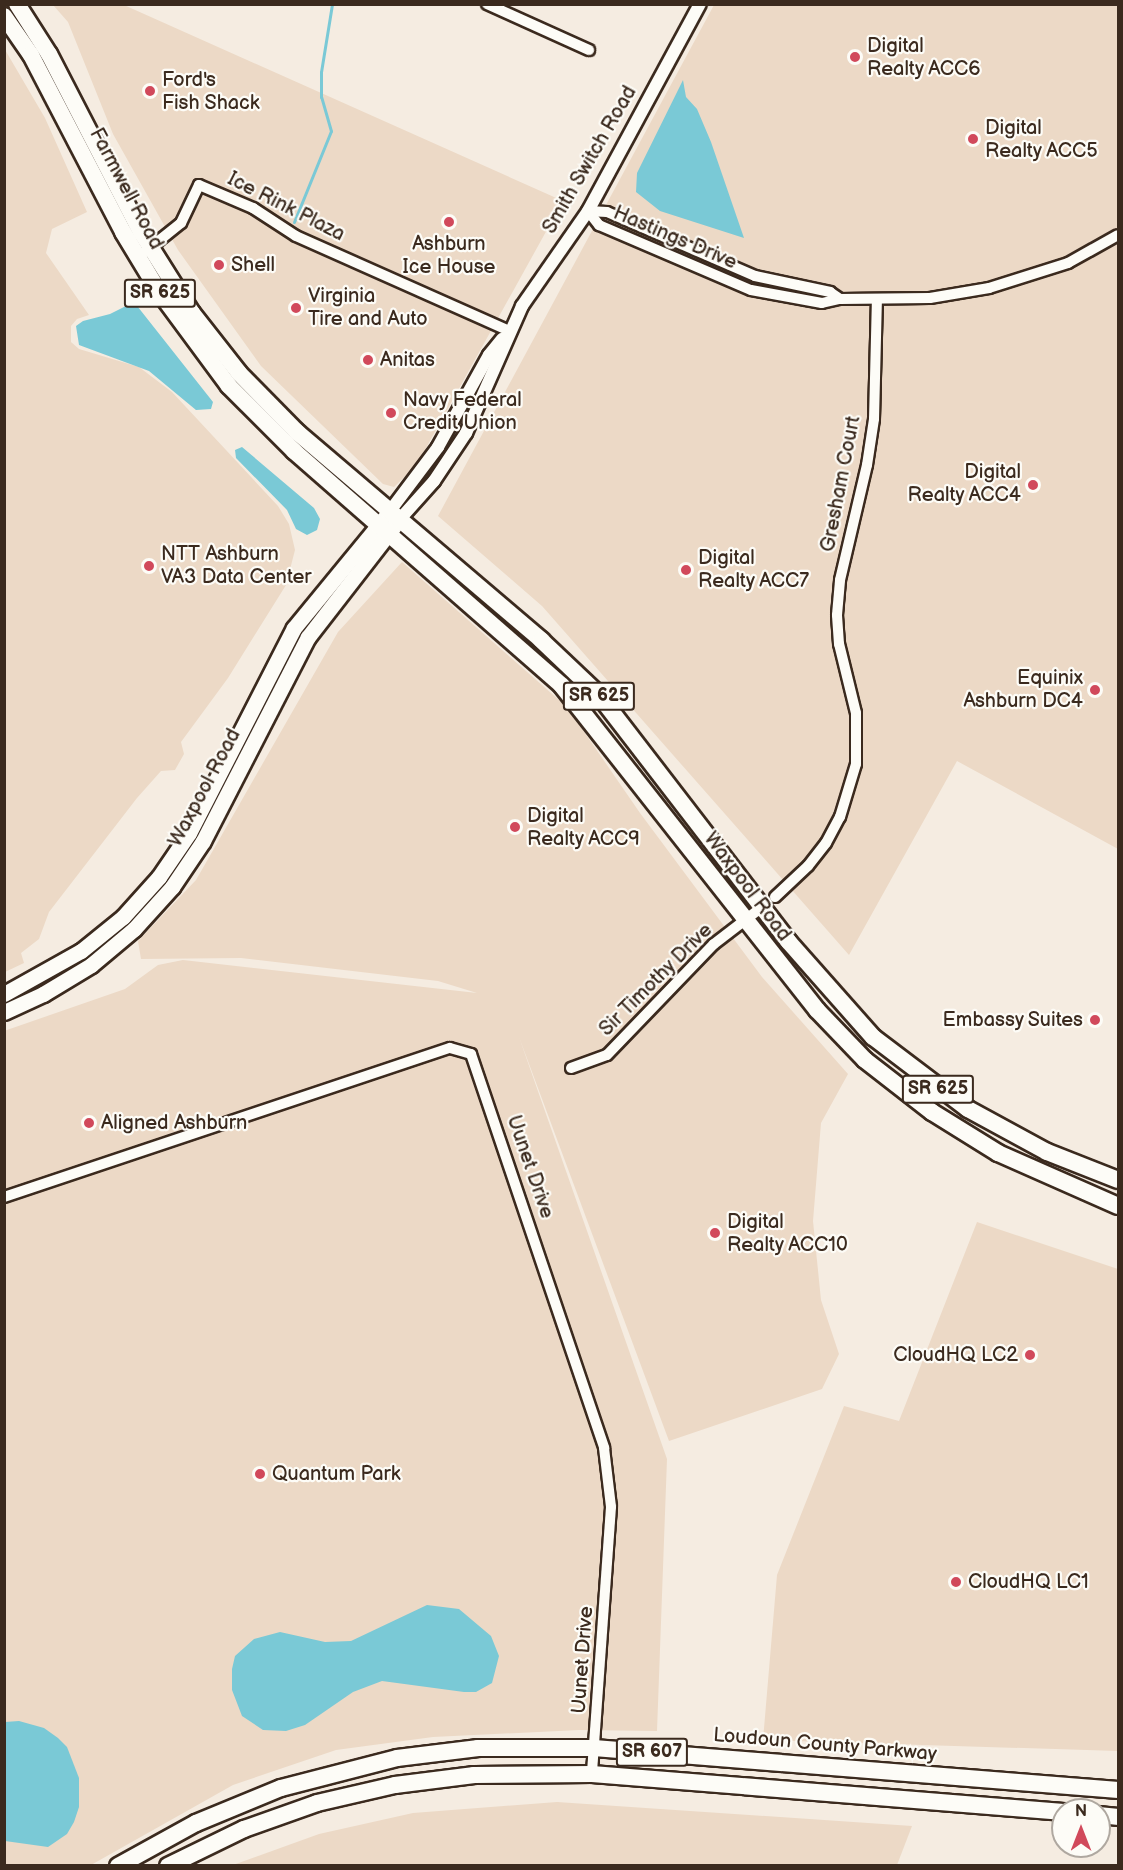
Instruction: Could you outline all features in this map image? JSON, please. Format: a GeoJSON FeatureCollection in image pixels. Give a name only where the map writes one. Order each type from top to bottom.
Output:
{"type":"FeatureCollection","features":[{"type":"Feature","properties":{"kind":"main road","name":"Farmwell Road"},"geometry":{"type":"LineString","coordinates":[[17,4],[49,54],[179,322],[229,386],[294,451],[383,528]]}},
{"type":"Feature","properties":{"kind":"main road","name":"Farmwell Road"},"geometry":{"type":"LineString","coordinates":[[4,16],[31,55],[145,251],[239,373],[297,432],[395,515]]}},
{"type":"Feature","properties":{"kind":"main road","name":"Waxpool Road"},"geometry":{"type":"LineString","coordinates":[[4,994],[52,970],[88,946],[123,917],[159,877],[189,833],[294,628],[395,515],[549,647],[598,694],[768,902],[855,1019],[935,1087],[1047,1152],[1119,1180]]}},
{"type":"Feature","properties":{"kind":"main road","name":"Waxpool Road"},"geometry":{"type":"LineString","coordinates":[[383,528],[562,686],[745,919],[843,1039],[902,1091],[998,1154],[1119,1206]]}},
{"type":"Feature","properties":{"kind":"main road","name":"Waxpool Road"},"geometry":{"type":"LineString","coordinates":[[4,1012],[43,994],[91,965],[134,929],[172,887],[203,841],[308,637],[383,528]]}},
{"type":"Feature","properties":{"kind":"main road","name":"Loudoun County Parkway"},"geometry":{"type":"LineString","coordinates":[[118,1866],[172,1834],[243,1802],[358,1766],[478,1748],[594,1748],[1119,1790]]}},
{"type":"Feature","properties":{"kind":"main road","name":"SR 607"},"geometry":{"type":"LineString","coordinates":[[168,1866],[243,1829],[356,1793],[474,1774],[592,1774],[1051,1811]]}},
{"type":"Feature","properties":{"kind":"street"},"geometry":{"type":"LineString","coordinates":[[487,4],[590,50]]}},
{"type":"Feature","properties":{"kind":"street","name":"Smith Switch Road"},"geometry":{"type":"LineString","coordinates":[[395,515],[434,481],[466,433],[509,332],[588,211],[700,4]]}},
{"type":"Feature","properties":{"kind":"street","name":"Ice Rink Plaza"},"geometry":{"type":"LineString","coordinates":[[145,251],[181,223],[199,185],[253,208],[296,236],[509,332]]}},
{"type":"Feature","properties":{"kind":"street","name":"Hastings Drive"},"geometry":{"type":"LineString","coordinates":[[588,211],[599,225],[751,290],[822,303],[840,299],[877,300],[948,295],[1018,280],[1068,263],[1119,235]]}},
{"type":"Feature","properties":{"kind":"street","name":"Gresham Court"},"geometry":{"type":"LineString","coordinates":[[768,902],[808,866],[826,843],[840,817],[856,764],[855,713],[839,644],[837,606],[871,440],[877,300]]}},
{"type":"Feature","properties":{"kind":"street","name":"Sir Timothy Drive"},"geometry":{"type":"LineString","coordinates":[[571,1068],[607,1055],[714,944],[768,902]]}},
{"type":"Feature","properties":{"kind":"street","name":"Uunet Drive"},"geometry":{"type":"LineString","coordinates":[[4,1197],[450,1048],[471,1054],[604,1448],[611,1507],[592,1774]]}},
{"type":"Feature","properties":{"kind":"shaded area"},"geometry":{"type":"Polygon","coordinates":[[[53,5],[124,5],[563,201],[416,466],[394,487],[383,484],[261,366],[178,250],[113,134],[68,22],[53,5]]]}},
{"type":"Feature","properties":{"kind":"shaded area"},"geometry":{"type":"Polygon","coordinates":[[[714,5],[1118,5],[1118,849],[957,761],[849,955],[542,606],[438,516],[714,5]]]}},
{"type":"Feature","properties":{"kind":"shaded area"},"geometry":{"type":"Polygon","coordinates":[[[4,48],[45,118],[87,212],[52,229],[46,253],[89,315],[77,319],[71,326],[71,342],[79,349],[139,367],[172,392],[278,506],[289,524],[295,550],[286,585],[228,678],[181,742],[184,754],[175,770],[161,771],[137,798],[49,912],[39,939],[21,953],[24,963],[5,972],[4,48]]]}},
{"type":"Feature","properties":{"kind":"shaded area"},"geometry":{"type":"Polygon","coordinates":[[[402,562],[567,707],[640,813],[762,977],[848,1074],[821,1123],[813,1221],[821,1300],[839,1354],[822,1389],[669,1441],[519,1037],[667,1459],[657,1731],[579,1730],[433,1737],[336,1750],[233,1785],[91,1865],[5,1865],[4,1031],[125,989],[158,965],[183,960],[477,993],[438,981],[241,958],[141,959],[138,941],[196,880],[338,632],[402,562]]]}},
{"type":"Feature","properties":{"kind":"shaded area"},"geometry":{"type":"Polygon","coordinates":[[[977,1222],[1118,1269],[1118,1751],[763,1740],[777,1575],[844,1406],[899,1421],[977,1222]]]}},
{"type":"Feature","properties":{"kind":"shaded area"},"geometry":{"type":"Polygon","coordinates":[[[557,1802],[912,1826],[897,1865],[233,1865],[319,1834],[413,1813],[557,1802]]]}},
{"type":"Feature","properties":{"kind":"water"},"geometry":{"type":"Polygon","coordinates":[[[683,80],[686,97],[697,109],[711,142],[744,238],[660,211],[636,192],[637,173],[683,80]]]}},
{"type":"Feature","properties":{"kind":"water"},"geometry":{"type":"Polygon","coordinates":[[[134,302],[213,402],[211,409],[196,410],[149,371],[79,345],[76,326],[83,321],[110,314],[134,302]]]}},
{"type":"Feature","properties":{"kind":"water"},"geometry":{"type":"Polygon","coordinates":[[[242,447],[314,508],[320,519],[317,530],[307,535],[296,529],[287,510],[236,458],[235,450],[242,447]]]}},
{"type":"Feature","properties":{"kind":"water"},"geometry":{"type":"Polygon","coordinates":[[[427,1605],[459,1609],[491,1636],[499,1656],[492,1683],[476,1692],[464,1692],[382,1681],[353,1692],[305,1725],[286,1731],[263,1730],[242,1716],[232,1690],[232,1669],[235,1656],[254,1639],[280,1632],[325,1642],[351,1641],[427,1605]]]}},
{"type":"Feature","properties":{"kind":"water"},"geometry":{"type":"Polygon","coordinates":[[[19,1721],[44,1728],[58,1738],[67,1747],[79,1778],[79,1807],[74,1822],[67,1834],[48,1847],[5,1841],[5,1722],[19,1721]]]}},
{"type":"Feature","properties":{"kind":"waterway"},"geometry":{"type":"LineString","coordinates":[[294,222],[331,131],[321,97],[321,72],[332,4]]}},
{"type":"Feature","properties":{"kind":"place","name":"Digital Realty ACC6"},"geometry":{"type":"Point","coordinates":[855,57]}},
{"type":"Feature","properties":{"kind":"place","name":"Ford's Fish Shack"},"geometry":{"type":"Point","coordinates":[150,91]}},
{"type":"Feature","properties":{"kind":"place","name":"Digital Realty ACC5"},"geometry":{"type":"Point","coordinates":[973,139]}},
{"type":"Feature","properties":{"kind":"place","name":"Ashburn Ice House"},"geometry":{"type":"Point","coordinates":[449,222]}},
{"type":"Feature","properties":{"kind":"place","name":"Shell"},"geometry":{"type":"Point","coordinates":[219,265]}},
{"type":"Feature","properties":{"kind":"place","name":"Virginia Tire and Auto"},"geometry":{"type":"Point","coordinates":[296,308]}},
{"type":"Feature","properties":{"kind":"place","name":"Anitas"},"geometry":{"type":"Point","coordinates":[368,360]}},
{"type":"Feature","properties":{"kind":"place","name":"Navy Federal Credit Union"},"geometry":{"type":"Point","coordinates":[391,413]}},
{"type":"Feature","properties":{"kind":"place","name":"Digital Realty ACC4"},"geometry":{"type":"Point","coordinates":[1033,485]}},
{"type":"Feature","properties":{"kind":"place","name":"NTT Ashburn VA3 Data Center"},"geometry":{"type":"Point","coordinates":[149,566]}},
{"type":"Feature","properties":{"kind":"place","name":"Digital Realty ACC7"},"geometry":{"type":"Point","coordinates":[686,570]}},
{"type":"Feature","properties":{"kind":"place","name":"Equinix Ashburn DC4"},"geometry":{"type":"Point","coordinates":[1095,690]}},
{"type":"Feature","properties":{"kind":"place","name":"Digital Realty ACC9"},"geometry":{"type":"Point","coordinates":[515,827]}},
{"type":"Feature","properties":{"kind":"place","name":"Embassy Suites"},"geometry":{"type":"Point","coordinates":[1095,1020]}},
{"type":"Feature","properties":{"kind":"place","name":"Aligned Ashburn"},"geometry":{"type":"Point","coordinates":[89,1123]}},
{"type":"Feature","properties":{"kind":"place","name":"Digital Realty ACC10"},"geometry":{"type":"Point","coordinates":[715,1233]}},
{"type":"Feature","properties":{"kind":"place","name":"CloudHQ LC2"},"geometry":{"type":"Point","coordinates":[1030,1355]}},
{"type":"Feature","properties":{"kind":"place","name":"Quantum Park"},"geometry":{"type":"Point","coordinates":[260,1474]}},
{"type":"Feature","properties":{"kind":"place","name":"CloudHQ LC1"},"geometry":{"type":"Point","coordinates":[956,1582]}}]}
